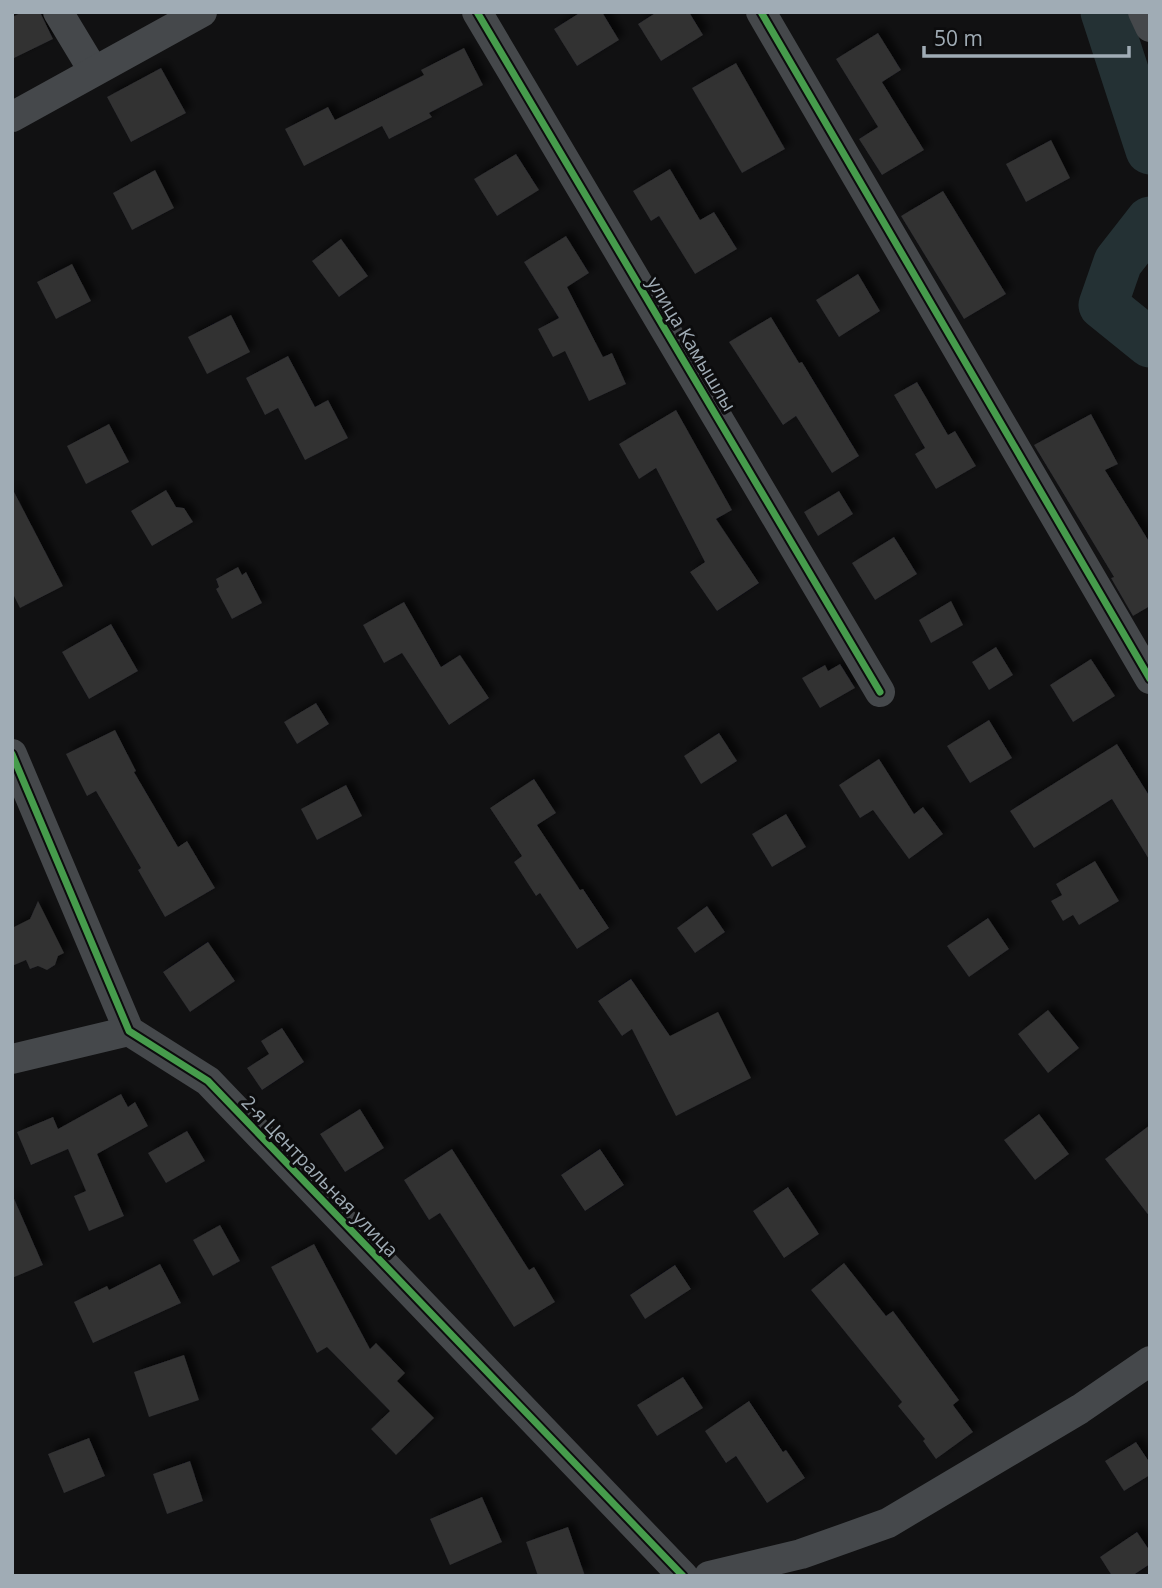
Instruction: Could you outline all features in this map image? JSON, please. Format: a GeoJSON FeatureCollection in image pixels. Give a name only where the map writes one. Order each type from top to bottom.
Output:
{"type":"FeatureCollection","features":[{"type":"Feature","properties":{"kind":"street"},"geometry":{"type":"LineString","coordinates":[[58,12],[93,70]]}},
{"type":"Feature","properties":{"kind":"street"},"geometry":{"type":"LineString","coordinates":[[12,117],[202,12]]}},
{"type":"Feature","properties":{"kind":"street","name":"улица Камышлы"},"geometry":{"type":"LineString","coordinates":[[477,12],[880,692]]}},
{"type":"Feature","properties":{"kind":"street"},"geometry":{"type":"LineString","coordinates":[[761,12],[1150,679]]}},
{"type":"Feature","properties":{"kind":"street"},"geometry":{"type":"LineString","coordinates":[[1143,12],[1150,27]]}},
{"type":"Feature","properties":{"kind":"street"},"geometry":{"type":"LineString","coordinates":[[12,754],[129,1031],[12,1059]]}},
{"type":"Feature","properties":{"kind":"street","name":"2-я Центральная улица"},"geometry":{"type":"LineString","coordinates":[[129,1031],[208,1081],[683,1576]]}},
{"type":"Feature","properties":{"kind":"street"},"geometry":{"type":"LineString","coordinates":[[709,1576],[802,1555],[888,1523],[1080,1409],[1150,1361]]}},
{"type":"Feature","properties":{"kind":"building"},"geometry":{"type":"Polygon","coordinates":[[[23,12],[40,12],[53,39],[12,59],[12,17],[23,12]]]}},
{"type":"Feature","properties":{"kind":"building"},"geometry":{"type":"Polygon","coordinates":[[[581,12],[602,12],[619,40],[577,66],[554,29],[581,12]]]}},
{"type":"Feature","properties":{"kind":"building"},"geometry":{"type":"Polygon","coordinates":[[[657,12],[689,12],[703,35],[661,61],[638,24],[657,12]]]}},
{"type":"Feature","properties":{"kind":"building"},"geometry":{"type":"Polygon","coordinates":[[[878,33],[901,70],[882,82],[924,150],[882,175],[859,139],[878,127],[836,59],[878,33]]]}},
{"type":"Feature","properties":{"kind":"building"},"geometry":{"type":"Polygon","coordinates":[[[464,48],[483,85],[429,113],[432,117],[389,139],[382,126],[304,166],[285,129],[328,107],[335,120],[424,75],[421,70],[464,48]]]}},
{"type":"Feature","properties":{"kind":"building"},"geometry":{"type":"Polygon","coordinates":[[[736,63],[785,149],[742,173],[692,88],[736,63]]]}},
{"type":"Feature","properties":{"kind":"building"},"geometry":{"type":"Polygon","coordinates":[[[161,68],[186,113],[131,142],[107,97],[161,68]]]}},
{"type":"Feature","properties":{"kind":"building"},"geometry":{"type":"Polygon","coordinates":[[[1051,140],[1070,178],[1026,202],[1006,164],[1051,140]]]}},
{"type":"Feature","properties":{"kind":"building"},"geometry":{"type":"Polygon","coordinates":[[[516,154],[539,190],[497,216],[474,179],[516,154]]]}},
{"type":"Feature","properties":{"kind":"building"},"geometry":{"type":"Polygon","coordinates":[[[670,169],[700,220],[714,212],[737,249],[695,274],[659,216],[651,221],[633,191],[670,169]]]}},
{"type":"Feature","properties":{"kind":"building"},"geometry":{"type":"Polygon","coordinates":[[[155,170],[174,208],[132,230],[113,193],[155,170]]]}},
{"type":"Feature","properties":{"kind":"building"},"geometry":{"type":"Polygon","coordinates":[[[943,191],[1006,294],[964,319],[901,216],[943,191]]]}},
{"type":"Feature","properties":{"kind":"building"},"geometry":{"type":"Polygon","coordinates":[[[566,236],[589,273],[567,287],[603,357],[612,353],[626,384],[589,401],[565,351],[553,357],[538,329],[559,318],[524,262],[566,236]]]}},
{"type":"Feature","properties":{"kind":"building"},"geometry":{"type":"Polygon","coordinates":[[[341,239],[368,276],[339,297],[312,261],[341,239]]]}},
{"type":"Feature","properties":{"kind":"building"},"geometry":{"type":"Polygon","coordinates":[[[72,264],[91,301],[56,319],[37,282],[72,264]]]}},
{"type":"Feature","properties":{"kind":"building"},"geometry":{"type":"Polygon","coordinates":[[[858,274],[880,311],[839,337],[816,300],[858,274]]]}},
{"type":"Feature","properties":{"kind":"building"},"geometry":{"type":"Polygon","coordinates":[[[231,315],[250,352],[207,374],[188,337],[231,315]]]}},
{"type":"Feature","properties":{"kind":"building"},"geometry":{"type":"Polygon","coordinates":[[[771,317],[799,363],[802,362],[859,456],[832,473],[796,416],[783,425],[729,342],[771,317]]]}},
{"type":"Feature","properties":{"kind":"building"},"geometry":{"type":"Polygon","coordinates":[[[288,356],[315,407],[328,400],[348,438],[305,460],[278,408],[265,415],[246,378],[288,356]]]}},
{"type":"Feature","properties":{"kind":"building"},"geometry":{"type":"Polygon","coordinates":[[[917,382],[948,435],[955,431],[976,466],[936,489],[915,454],[925,448],[894,395],[917,382]]]}},
{"type":"Feature","properties":{"kind":"building"},"geometry":{"type":"Polygon","coordinates":[[[676,410],[732,510],[716,519],[759,583],[717,611],[690,572],[705,562],[656,468],[639,479],[619,444],[676,410]]]}},
{"type":"Feature","properties":{"kind":"building"},"geometry":{"type":"Polygon","coordinates":[[[1091,414],[1118,464],[1105,470],[1150,543],[1150,606],[1133,616],[1111,578],[1114,577],[1034,445],[1091,414]]]}},
{"type":"Feature","properties":{"kind":"building"},"geometry":{"type":"Polygon","coordinates":[[[109,424],[129,462],[86,484],[67,446],[109,424]]]}},
{"type":"Feature","properties":{"kind":"building"},"geometry":{"type":"Polygon","coordinates":[[[12,488],[63,586],[20,608],[12,592],[12,488]]]}},
{"type":"Feature","properties":{"kind":"building"},"geometry":{"type":"Polygon","coordinates":[[[166,490],[176,507],[184,508],[193,522],[152,546],[131,511],[166,490]]]}},
{"type":"Feature","properties":{"kind":"building"},"geometry":{"type":"Polygon","coordinates":[[[839,491],[853,514],[818,536],[804,512],[839,491]]]}},
{"type":"Feature","properties":{"kind":"building"},"geometry":{"type":"Polygon","coordinates":[[[894,537],[917,574],[875,600],[852,563],[894,537]]]}},
{"type":"Feature","properties":{"kind":"building"},"geometry":{"type":"Polygon","coordinates":[[[238,567],[242,575],[246,572],[262,603],[232,619],[216,589],[219,587],[216,579],[238,567]]]}},
{"type":"Feature","properties":{"kind":"building"},"geometry":{"type":"Polygon","coordinates":[[[951,601],[963,625],[931,643],[919,620],[951,601]]]}},
{"type":"Feature","properties":{"kind":"building"},"geometry":{"type":"Polygon","coordinates":[[[404,602],[441,667],[460,655],[489,698],[449,725],[402,653],[384,663],[363,625],[404,602]]]}},
{"type":"Feature","properties":{"kind":"building"},"geometry":{"type":"Polygon","coordinates":[[[111,624],[138,671],[89,699],[62,652],[111,624]]]}},
{"type":"Feature","properties":{"kind":"building"},"geometry":{"type":"Polygon","coordinates":[[[996,647],[1013,675],[989,690],[972,662],[996,647]]]}},
{"type":"Feature","properties":{"kind":"building"},"geometry":{"type":"Polygon","coordinates":[[[1091,659],[1115,696],[1073,722],[1050,685],[1091,659]]]}},
{"type":"Feature","properties":{"kind":"building"},"geometry":{"type":"Polygon","coordinates":[[[840,664],[855,688],[820,708],[802,678],[825,665],[828,671],[840,664]]]}},
{"type":"Feature","properties":{"kind":"building"},"geometry":{"type":"Polygon","coordinates":[[[316,703],[329,724],[297,744],[284,722],[316,703]]]}},
{"type":"Feature","properties":{"kind":"building"},"geometry":{"type":"Polygon","coordinates":[[[989,720],[1012,758],[970,783],[947,746],[989,720]]]}},
{"type":"Feature","properties":{"kind":"building"},"geometry":{"type":"Polygon","coordinates":[[[115,730],[136,771],[134,772],[178,847],[187,841],[215,888],[165,917],[138,870],[141,868],[96,791],[87,796],[66,754],[115,730]]]}},
{"type":"Feature","properties":{"kind":"building"},"geometry":{"type":"Polygon","coordinates":[[[719,733],[737,761],[701,784],[684,756],[719,733]]]}},
{"type":"Feature","properties":{"kind":"building"},"geometry":{"type":"Polygon","coordinates":[[[1117,744],[1150,797],[1150,861],[1112,799],[1034,848],[1010,811],[1117,744]]]}},
{"type":"Feature","properties":{"kind":"building"},"geometry":{"type":"Polygon","coordinates":[[[879,759],[914,814],[923,807],[943,834],[909,859],[873,810],[860,818],[839,785],[879,759]]]}},
{"type":"Feature","properties":{"kind":"building"},"geometry":{"type":"Polygon","coordinates":[[[534,779],[556,813],[537,825],[609,928],[577,949],[540,893],[536,896],[514,862],[522,856],[490,808],[534,779]]]}},
{"type":"Feature","properties":{"kind":"building"},"geometry":{"type":"Polygon","coordinates":[[[346,785],[362,816],[317,840],[301,809],[346,785]]]}},
{"type":"Feature","properties":{"kind":"building"},"geometry":{"type":"Polygon","coordinates":[[[786,814],[806,847],[772,867],[752,834],[786,814]]]}},
{"type":"Feature","properties":{"kind":"building"},"geometry":{"type":"Polygon","coordinates":[[[1095,861],[1119,901],[1079,925],[1073,915],[1063,921],[1051,901],[1062,895],[1056,884],[1095,861]]]}},
{"type":"Feature","properties":{"kind":"building"},"geometry":{"type":"Polygon","coordinates":[[[38,901],[64,953],[58,956],[55,965],[47,970],[38,966],[30,969],[26,960],[12,966],[12,928],[30,919],[38,901]]]}},
{"type":"Feature","properties":{"kind":"building"},"geometry":{"type":"Polygon","coordinates":[[[707,906],[725,932],[695,953],[677,928],[707,906]]]}},
{"type":"Feature","properties":{"kind":"building"},"geometry":{"type":"Polygon","coordinates":[[[988,918],[1009,949],[969,977],[947,946],[988,918]]]}},
{"type":"Feature","properties":{"kind":"building"},"geometry":{"type":"Polygon","coordinates":[[[208,942],[235,981],[190,1012],[163,972],[208,942]]]}},
{"type":"Feature","properties":{"kind":"building"},"geometry":{"type":"Polygon","coordinates":[[[631,979],[670,1036],[718,1012],[751,1078],[676,1116],[632,1029],[622,1036],[598,1001],[631,979]]]}},
{"type":"Feature","properties":{"kind":"building"},"geometry":{"type":"Polygon","coordinates":[[[1048,1010],[1079,1048],[1048,1073],[1018,1034],[1048,1010]]]}},
{"type":"Feature","properties":{"kind":"building"},"geometry":{"type":"Polygon","coordinates":[[[282,1028],[304,1062],[262,1090],[247,1068],[269,1054],[261,1041],[282,1028]]]}},
{"type":"Feature","properties":{"kind":"building"},"geometry":{"type":"Polygon","coordinates":[[[121,1094],[128,1107],[135,1102],[148,1126],[97,1154],[124,1216],[89,1231],[74,1196],[86,1191],[68,1149],[31,1165],[17,1132],[53,1117],[58,1129],[121,1094]]]}},
{"type":"Feature","properties":{"kind":"building"},"geometry":{"type":"Polygon","coordinates":[[[360,1109],[384,1148],[345,1172],[320,1134],[360,1109]]]}},
{"type":"Feature","properties":{"kind":"building"},"geometry":{"type":"Polygon","coordinates":[[[1039,1114],[1069,1154],[1035,1180],[1004,1140],[1039,1114]]]}},
{"type":"Feature","properties":{"kind":"building"},"geometry":{"type":"Polygon","coordinates":[[[1150,1125],[1150,1217],[1105,1159],[1150,1125]]]}},
{"type":"Feature","properties":{"kind":"building"},"geometry":{"type":"Polygon","coordinates":[[[187,1131],[205,1161],[166,1183],[148,1153],[187,1131]]]}},
{"type":"Feature","properties":{"kind":"building"},"geometry":{"type":"Polygon","coordinates":[[[452,1149],[529,1270],[534,1267],[555,1302],[514,1327],[440,1213],[429,1220],[404,1180],[452,1149]]]}},
{"type":"Feature","properties":{"kind":"building"},"geometry":{"type":"Polygon","coordinates":[[[600,1149],[624,1185],[585,1211],[561,1175],[600,1149]]]}},
{"type":"Feature","properties":{"kind":"building"},"geometry":{"type":"Polygon","coordinates":[[[788,1187],[819,1234],[784,1258],[753,1211],[788,1187]]]}},
{"type":"Feature","properties":{"kind":"building"},"geometry":{"type":"Polygon","coordinates":[[[12,1194],[43,1265],[12,1278],[12,1194]]]}},
{"type":"Feature","properties":{"kind":"building"},"geometry":{"type":"Polygon","coordinates":[[[220,1225],[240,1261],[213,1276],[193,1240],[220,1225]]]}},
{"type":"Feature","properties":{"kind":"building"},"geometry":{"type":"Polygon","coordinates":[[[314,1244],[370,1349],[376,1343],[405,1373],[397,1381],[434,1418],[396,1455],[371,1429],[390,1411],[327,1347],[317,1353],[271,1267],[314,1244]]]}},
{"type":"Feature","properties":{"kind":"building"},"geometry":{"type":"Polygon","coordinates":[[[844,1263],[886,1316],[893,1311],[959,1400],[953,1405],[973,1432],[936,1459],[923,1441],[925,1439],[898,1406],[902,1402],[811,1290],[844,1263]]]}},
{"type":"Feature","properties":{"kind":"building"},"geometry":{"type":"Polygon","coordinates":[[[160,1264],[181,1303],[93,1343],[74,1302],[107,1286],[109,1290],[160,1264]]]}},
{"type":"Feature","properties":{"kind":"building"},"geometry":{"type":"Polygon","coordinates":[[[675,1265],[691,1289],[645,1319],[630,1295],[675,1265]]]}},
{"type":"Feature","properties":{"kind":"building"},"geometry":{"type":"Polygon","coordinates":[[[184,1355],[199,1400],[149,1417],[134,1372],[184,1355]]]}},
{"type":"Feature","properties":{"kind":"building"},"geometry":{"type":"Polygon","coordinates":[[[683,1377],[703,1408],[657,1436],[637,1405],[683,1377]]]}},
{"type":"Feature","properties":{"kind":"building"},"geometry":{"type":"Polygon","coordinates":[[[749,1401],[783,1452],[786,1450],[805,1478],[767,1503],[736,1456],[726,1463],[705,1431],[749,1401]]]}},
{"type":"Feature","properties":{"kind":"building"},"geometry":{"type":"Polygon","coordinates":[[[89,1438],[105,1476],[64,1493],[48,1454],[89,1438]]]}},
{"type":"Feature","properties":{"kind":"building"},"geometry":{"type":"Polygon","coordinates":[[[1136,1442],[1150,1463],[1150,1475],[1124,1491],[1105,1461],[1136,1442]]]}},
{"type":"Feature","properties":{"kind":"building"},"geometry":{"type":"Polygon","coordinates":[[[190,1461],[203,1501],[167,1514],[153,1474],[190,1461]]]}},
{"type":"Feature","properties":{"kind":"building"},"geometry":{"type":"Polygon","coordinates":[[[482,1497],[502,1542],[450,1565],[430,1519],[482,1497]]]}},
{"type":"Feature","properties":{"kind":"building"},"geometry":{"type":"Polygon","coordinates":[[[568,1527],[585,1576],[538,1576],[526,1542],[568,1527]]]}},
{"type":"Feature","properties":{"kind":"building"},"geometry":{"type":"Polygon","coordinates":[[[1137,1532],[1150,1551],[1150,1564],[1132,1576],[1112,1576],[1100,1557],[1137,1532]]]}},
{"type":"Feature","properties":{"kind":"waterway"},"geometry":{"type":"LineString","coordinates":[[1105,12],[1150,150]]}},
{"type":"Feature","properties":{"kind":"waterway"},"geometry":{"type":"LineString","coordinates":[[1150,221],[1118,262],[1103,305],[1150,343]]}},
{"type":"Feature","properties":{"kind":"cycle path"},"geometry":{"type":"LineString","coordinates":[[477,12],[880,692]]}},
{"type":"Feature","properties":{"kind":"cycle path"},"geometry":{"type":"LineString","coordinates":[[761,12],[1150,679]]}},
{"type":"Feature","properties":{"kind":"cycle path"},"geometry":{"type":"LineString","coordinates":[[12,754],[129,1031],[208,1081],[683,1576]]}}]}
